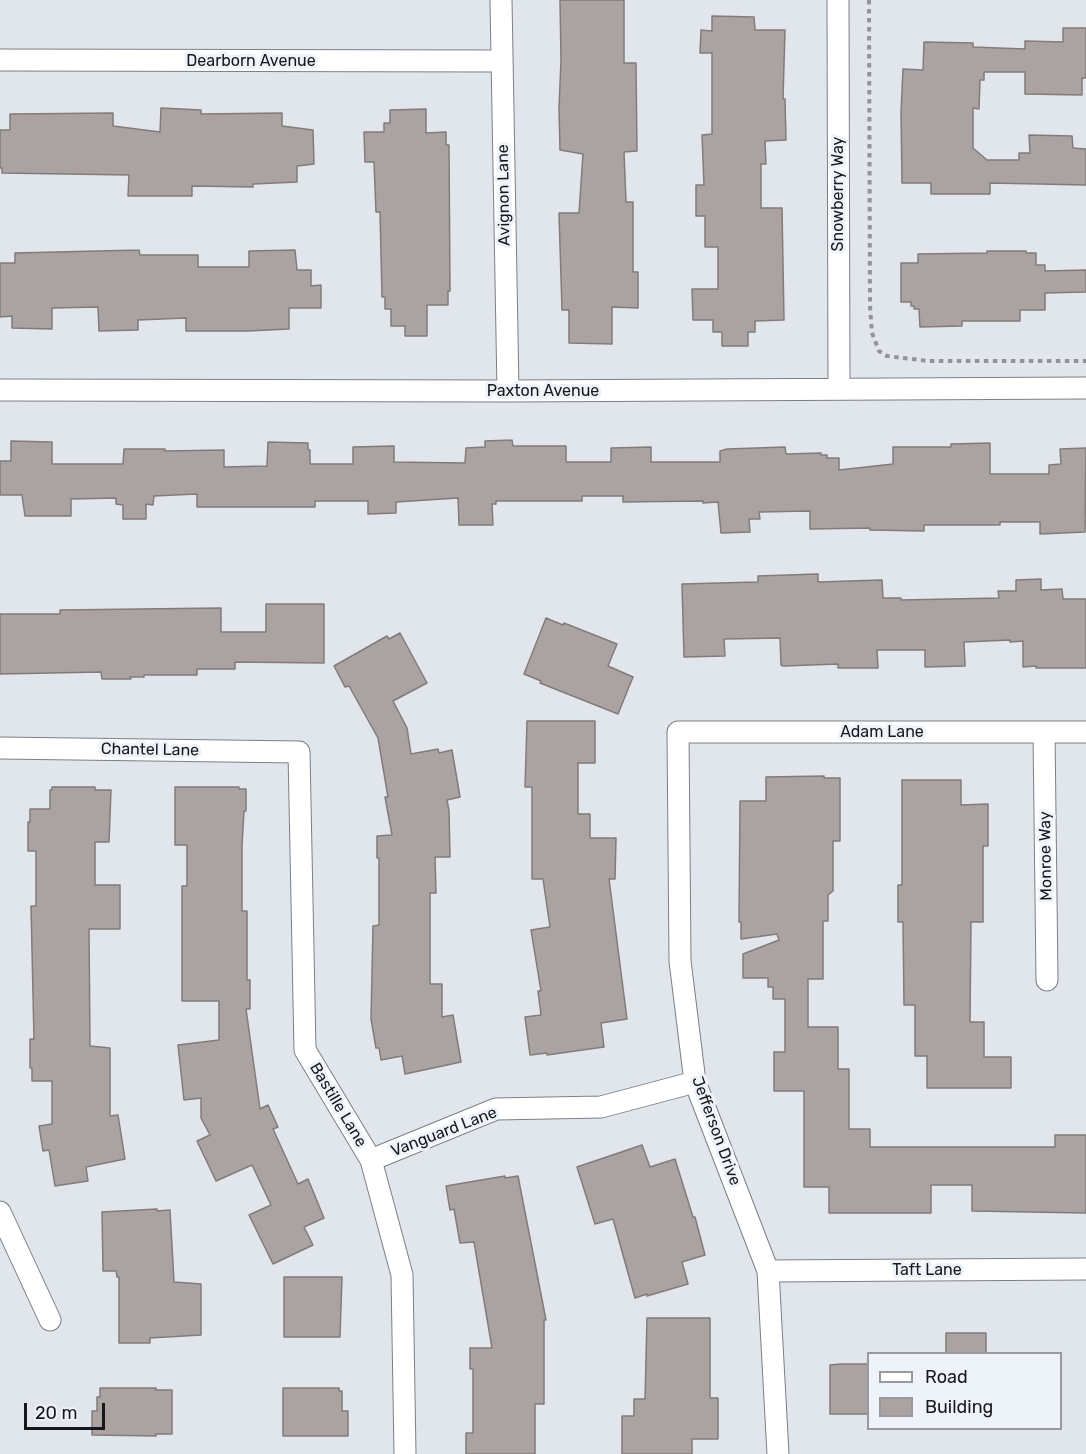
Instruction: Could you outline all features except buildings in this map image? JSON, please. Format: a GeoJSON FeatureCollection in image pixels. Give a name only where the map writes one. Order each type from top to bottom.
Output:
{"type":"FeatureCollection","features":[{"type":"Feature","properties":{"kind":"street","name":"Avignon Lane"},"geometry":{"type":"LineString","coordinates":[[501,0],[508,391]]}},
{"type":"Feature","properties":{"kind":"street","name":"Snowberry Way"},"geometry":{"type":"LineString","coordinates":[[838,0],[838,388]]}},
{"type":"Feature","properties":{"kind":"street","name":"Dearborn Avenue"},"geometry":{"type":"LineString","coordinates":[[0,60],[501,61]]}},
{"type":"Feature","properties":{"kind":"street","name":"Paxton Avenue"},"geometry":{"type":"LineString","coordinates":[[0,390],[508,391],[1086,388]]}},
{"type":"Feature","properties":{"kind":"street","name":"Adam Lane"},"geometry":{"type":"LineString","coordinates":[[678,732],[1086,732]]}},
{"type":"Feature","properties":{"kind":"street","name":"Jefferson Drive"},"geometry":{"type":"LineString","coordinates":[[678,732],[680,961],[695,1082],[768,1271],[778,1454]]}},
{"type":"Feature","properties":{"kind":"street","name":"Monroe Way"},"geometry":{"type":"LineString","coordinates":[[1044,732],[1047,980]]}},
{"type":"Feature","properties":{"kind":"street","name":"Chantel Lane"},"geometry":{"type":"LineString","coordinates":[[0,748],[299,752]]}},
{"type":"Feature","properties":{"kind":"street","name":"Bastille Lane"},"geometry":{"type":"LineString","coordinates":[[299,752],[305,1050],[371,1160],[402,1275],[405,1454]]}},
{"type":"Feature","properties":{"kind":"street","name":"Vanguard Lane"},"geometry":{"type":"LineString","coordinates":[[371,1160],[496,1109],[601,1107],[695,1082]]}},
{"type":"Feature","properties":{"kind":"street"},"geometry":{"type":"LineString","coordinates":[[0,1212],[50,1320]]}},
{"type":"Feature","properties":{"kind":"street","name":"Taft Lane"},"geometry":{"type":"LineString","coordinates":[[768,1271],[1086,1269]]}},
{"type":"Feature","properties":{"kind":"path"},"geometry":{"type":"LineString","coordinates":[[869,0],[870,306],[872,333],[879,351],[887,356],[928,361],[1086,361]]}}]}
